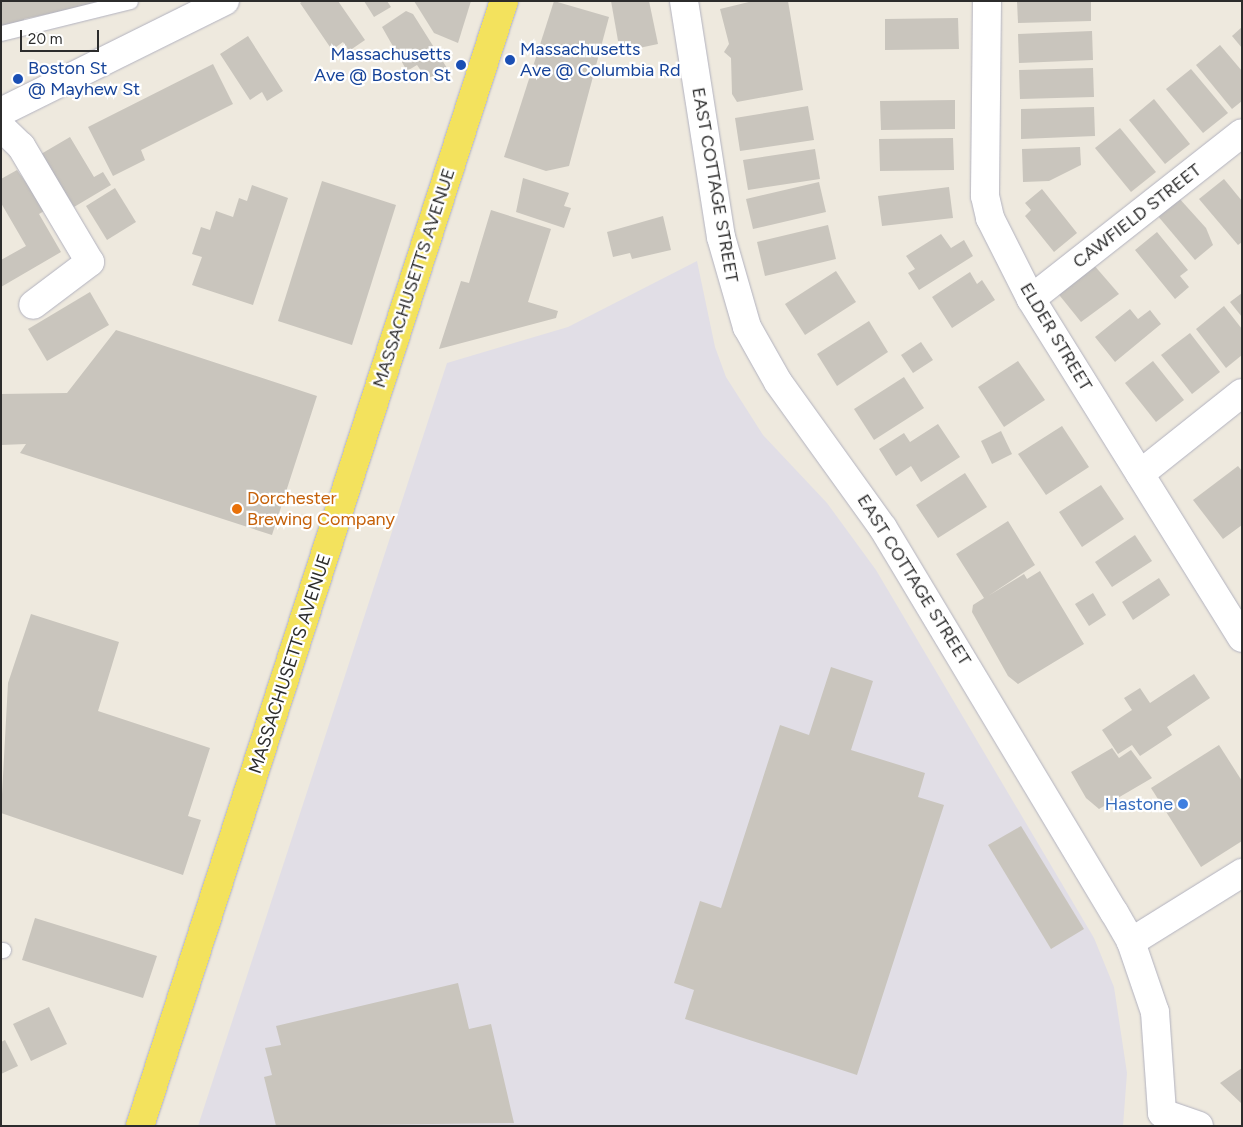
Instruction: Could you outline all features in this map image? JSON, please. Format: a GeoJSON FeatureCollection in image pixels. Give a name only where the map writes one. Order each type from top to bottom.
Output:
{"type":"FeatureCollection","features":[{"type":"Feature","properties":{"kind":"main road","name":"MASSACHUSETTS AVENUE"},"geometry":{"type":"LineString","coordinates":[[140,1126],[504,1]]}},
{"type":"Feature","properties":{"kind":"street"},"geometry":{"type":"LineString","coordinates":[[1,112],[225,1]]}},
{"type":"Feature","properties":{"kind":"street","name":"EAST COTTAGE STREET"},"geometry":{"type":"LineString","coordinates":[[684,1],[722,246],[747,327],[778,382],[883,528],[1131,942],[1155,1012],[1161,1119],[1199,1126]]}},
{"type":"Feature","properties":{"kind":"street","name":"ELDER STREET"},"geometry":{"type":"LineString","coordinates":[[987,1],[986,208],[1031,298],[1242,638]]}},
{"type":"Feature","properties":{"kind":"street"},"geometry":{"type":"LineString","coordinates":[[1,127],[21,146],[90,262],[33,305]]}},
{"type":"Feature","properties":{"kind":"street","name":"CAWFIELD STREET"},"geometry":{"type":"LineString","coordinates":[[1031,298],[1242,133]]}},
{"type":"Feature","properties":{"kind":"street"},"geometry":{"type":"LineString","coordinates":[[1140,474],[1242,393]]}},
{"type":"Feature","properties":{"kind":"street"},"geometry":{"type":"LineString","coordinates":[[1131,942],[1242,873]]}},
{"type":"Feature","properties":{"kind":"lane"},"geometry":{"type":"LineString","coordinates":[[1,33],[130,1]]}},
{"type":"Feature","properties":{"kind":"shaded area"},"geometry":{"type":"Polygon","coordinates":[[[697,261],[715,347],[726,377],[763,435],[827,503],[876,570],[1094,938],[1114,987],[1127,1073],[1123,1126],[198,1126],[447,363],[568,327],[697,261]]]}},
{"type":"Feature","properties":{"kind":"building"},"geometry":{"type":"Polygon","coordinates":[[[1,1],[112,1],[24,19],[25,24],[1,30],[1,1]]]}},
{"type":"Feature","properties":{"kind":"building"},"geometry":{"type":"Polygon","coordinates":[[[303,1],[338,1],[365,40],[349,51],[343,42],[332,50],[300,3],[303,1]]]}},
{"type":"Feature","properties":{"kind":"building"},"geometry":{"type":"Polygon","coordinates":[[[364,1],[387,1],[391,7],[374,17],[364,1]]]}},
{"type":"Feature","properties":{"kind":"building"},"geometry":{"type":"Polygon","coordinates":[[[414,1],[471,1],[458,43],[434,33],[414,1]]]}},
{"type":"Feature","properties":{"kind":"building"},"geometry":{"type":"Polygon","coordinates":[[[554,1],[609,17],[569,166],[546,171],[504,157],[554,1]]]}},
{"type":"Feature","properties":{"kind":"building"},"geometry":{"type":"Polygon","coordinates":[[[611,1],[649,1],[658,44],[620,52],[611,1]]]}},
{"type":"Feature","properties":{"kind":"building"},"geometry":{"type":"Polygon","coordinates":[[[753,1],[788,1],[803,90],[737,102],[732,94],[731,58],[724,52],[729,44],[720,9],[753,1]]]}},
{"type":"Feature","properties":{"kind":"building"},"geometry":{"type":"Polygon","coordinates":[[[1017,1],[1091,1],[1091,21],[1018,23],[1017,1]]]}},
{"type":"Feature","properties":{"kind":"building"},"geometry":{"type":"Polygon","coordinates":[[[406,11],[413,14],[447,68],[435,76],[426,78],[417,65],[407,71],[382,27],[406,11]]]}},
{"type":"Feature","properties":{"kind":"building"},"geometry":{"type":"Polygon","coordinates":[[[958,18],[959,49],[885,50],[885,19],[958,18]]]}},
{"type":"Feature","properties":{"kind":"building"},"geometry":{"type":"Polygon","coordinates":[[[1242,27],[1242,48],[1232,36],[1242,27]]]}},
{"type":"Feature","properties":{"kind":"building"},"geometry":{"type":"Polygon","coordinates":[[[1092,31],[1093,60],[1019,63],[1018,34],[1092,31]]]}},
{"type":"Feature","properties":{"kind":"building"},"geometry":{"type":"Polygon","coordinates":[[[248,36],[283,91],[267,101],[262,92],[250,100],[220,54],[248,36]]]}},
{"type":"Feature","properties":{"kind":"building"},"geometry":{"type":"Polygon","coordinates":[[[1220,45],[1242,71],[1242,101],[1232,109],[1196,65],[1220,45]]]}},
{"type":"Feature","properties":{"kind":"building"},"geometry":{"type":"Polygon","coordinates":[[[213,64],[233,104],[141,150],[145,160],[113,176],[88,127],[213,64]]]}},
{"type":"Feature","properties":{"kind":"building"},"geometry":{"type":"Polygon","coordinates":[[[1093,68],[1094,97],[1020,99],[1019,70],[1093,68]]]}},
{"type":"Feature","properties":{"kind":"building"},"geometry":{"type":"Polygon","coordinates":[[[1191,69],[1228,113],[1203,133],[1166,89],[1191,69]]]}},
{"type":"Feature","properties":{"kind":"building"},"geometry":{"type":"Polygon","coordinates":[[[1154,99],[1190,144],[1165,164],[1129,120],[1154,99]]]}},
{"type":"Feature","properties":{"kind":"building"},"geometry":{"type":"Polygon","coordinates":[[[955,100],[955,129],[881,130],[880,101],[955,100]]]}},
{"type":"Feature","properties":{"kind":"building"},"geometry":{"type":"Polygon","coordinates":[[[808,106],[814,140],[740,151],[735,118],[808,106]]]}},
{"type":"Feature","properties":{"kind":"building"},"geometry":{"type":"Polygon","coordinates":[[[1094,107],[1095,136],[1021,139],[1021,109],[1094,107]]]}},
{"type":"Feature","properties":{"kind":"building"},"geometry":{"type":"Polygon","coordinates":[[[1120,128],[1156,172],[1131,192],[1095,148],[1120,128]]]}},
{"type":"Feature","properties":{"kind":"building"},"geometry":{"type":"Polygon","coordinates":[[[70,137],[94,177],[103,172],[111,185],[74,207],[41,154],[70,137]]]}},
{"type":"Feature","properties":{"kind":"building"},"geometry":{"type":"Polygon","coordinates":[[[953,138],[954,170],[880,171],[879,139],[953,138]]]}},
{"type":"Feature","properties":{"kind":"building"},"geometry":{"type":"Polygon","coordinates":[[[1080,147],[1081,165],[1049,181],[1023,182],[1022,149],[1080,147]]]}},
{"type":"Feature","properties":{"kind":"building"},"geometry":{"type":"Polygon","coordinates":[[[815,149],[820,179],[748,190],[743,160],[815,149]]]}},
{"type":"Feature","properties":{"kind":"building"},"geometry":{"type":"Polygon","coordinates":[[[17,170],[46,210],[39,214],[61,252],[1,287],[1,260],[26,246],[1,203],[1,179],[17,170]]]}},
{"type":"Feature","properties":{"kind":"building"},"geometry":{"type":"Polygon","coordinates":[[[523,178],[569,193],[564,206],[571,208],[564,228],[516,212],[523,178]]]}},
{"type":"Feature","properties":{"kind":"building"},"geometry":{"type":"Polygon","coordinates":[[[1224,179],[1242,201],[1242,242],[1238,245],[1199,199],[1224,179]]]}},
{"type":"Feature","properties":{"kind":"building"},"geometry":{"type":"Polygon","coordinates":[[[322,181],[396,205],[352,345],[278,321],[322,181]]]}},
{"type":"Feature","properties":{"kind":"building"},"geometry":{"type":"Polygon","coordinates":[[[819,182],[826,212],[753,229],[746,199],[819,182]]]}},
{"type":"Feature","properties":{"kind":"building"},"geometry":{"type":"Polygon","coordinates":[[[252,185],[288,198],[253,305],[192,285],[202,257],[192,254],[201,227],[210,230],[216,211],[233,217],[239,198],[247,201],[252,185]]]}},
{"type":"Feature","properties":{"kind":"building"},"geometry":{"type":"Polygon","coordinates":[[[949,187],[953,218],[882,226],[878,196],[949,187]]]}},
{"type":"Feature","properties":{"kind":"building"},"geometry":{"type":"Polygon","coordinates":[[[115,188],[136,222],[107,240],[86,206],[115,188]]]}},
{"type":"Feature","properties":{"kind":"building"},"geometry":{"type":"Polygon","coordinates":[[[1042,189],[1077,233],[1054,252],[1025,216],[1031,210],[1025,203],[1042,189]]]}},
{"type":"Feature","properties":{"kind":"building"},"geometry":{"type":"Polygon","coordinates":[[[1178,197],[1206,228],[1213,245],[1195,260],[1157,215],[1178,197]]]}},
{"type":"Feature","properties":{"kind":"building"},"geometry":{"type":"Polygon","coordinates":[[[491,210],[551,229],[528,302],[558,311],[556,318],[439,349],[461,281],[469,283],[491,210]]]}},
{"type":"Feature","properties":{"kind":"building"},"geometry":{"type":"Polygon","coordinates":[[[663,216],[671,250],[632,259],[630,253],[613,257],[607,232],[663,216]]]}},
{"type":"Feature","properties":{"kind":"building"},"geometry":{"type":"Polygon","coordinates":[[[828,225],[836,259],[765,276],[757,242],[828,225]]]}},
{"type":"Feature","properties":{"kind":"building"},"geometry":{"type":"Polygon","coordinates":[[[1157,232],[1188,270],[1180,276],[1189,287],[1175,299],[1135,250],[1157,232]]]}},
{"type":"Feature","properties":{"kind":"building"},"geometry":{"type":"Polygon","coordinates":[[[941,234],[951,248],[964,240],[973,256],[919,290],[908,273],[915,269],[906,256],[941,234]]]}},
{"type":"Feature","properties":{"kind":"building"},"geometry":{"type":"Polygon","coordinates":[[[1093,264],[1119,294],[1081,322],[1056,291],[1093,264]]]}},
{"type":"Feature","properties":{"kind":"building"},"geometry":{"type":"Polygon","coordinates":[[[836,271],[856,302],[805,335],[785,304],[836,271]]]}},
{"type":"Feature","properties":{"kind":"building"},"geometry":{"type":"Polygon","coordinates":[[[970,272],[977,284],[982,280],[995,300],[952,328],[932,297],[970,272]]]}},
{"type":"Feature","properties":{"kind":"building"},"geometry":{"type":"Polygon","coordinates":[[[90,292],[109,325],[47,361],[28,329],[90,292]]]}},
{"type":"Feature","properties":{"kind":"building"},"geometry":{"type":"Polygon","coordinates":[[[1242,293],[1242,317],[1230,302],[1242,293]]]}},
{"type":"Feature","properties":{"kind":"building"},"geometry":{"type":"Polygon","coordinates":[[[1224,306],[1242,329],[1242,355],[1226,368],[1196,329],[1224,306]]]}},
{"type":"Feature","properties":{"kind":"building"},"geometry":{"type":"Polygon","coordinates":[[[1130,309],[1138,319],[1150,310],[1161,324],[1115,362],[1095,337],[1130,309]]]}},
{"type":"Feature","properties":{"kind":"building"},"geometry":{"type":"Polygon","coordinates":[[[869,321],[888,352],[837,386],[817,354],[869,321]]]}},
{"type":"Feature","properties":{"kind":"building"},"geometry":{"type":"Polygon","coordinates":[[[116,330],[317,396],[272,535],[20,453],[26,444],[1,445],[1,394],[67,393],[116,330]]]}},
{"type":"Feature","properties":{"kind":"building"},"geometry":{"type":"Polygon","coordinates":[[[1190,333],[1220,372],[1192,394],[1161,355],[1190,333]]]}},
{"type":"Feature","properties":{"kind":"building"},"geometry":{"type":"Polygon","coordinates":[[[921,342],[933,360],[913,373],[901,355],[921,342]]]}},
{"type":"Feature","properties":{"kind":"building"},"geometry":{"type":"Polygon","coordinates":[[[1018,361],[1045,400],[1004,427],[978,387],[1018,361]]]}},
{"type":"Feature","properties":{"kind":"building"},"geometry":{"type":"Polygon","coordinates":[[[1153,361],[1184,400],[1156,422],[1125,383],[1153,361]]]}},
{"type":"Feature","properties":{"kind":"building"},"geometry":{"type":"Polygon","coordinates":[[[904,377],[924,408],[874,440],[854,409],[904,377]]]}},
{"type":"Feature","properties":{"kind":"building"},"geometry":{"type":"Polygon","coordinates":[[[938,424],[960,457],[921,482],[911,466],[896,476],[879,449],[904,433],[910,442],[938,424]]]}},
{"type":"Feature","properties":{"kind":"building"},"geometry":{"type":"Polygon","coordinates":[[[1062,426],[1089,467],[1046,495],[1018,454],[1062,426]]]}},
{"type":"Feature","properties":{"kind":"building"},"geometry":{"type":"Polygon","coordinates":[[[1001,431],[1012,454],[992,464],[981,441],[1001,431]]]}},
{"type":"Feature","properties":{"kind":"building"},"geometry":{"type":"Polygon","coordinates":[[[1238,466],[1242,471],[1242,525],[1223,539],[1193,500],[1238,466]]]}},
{"type":"Feature","properties":{"kind":"building"},"geometry":{"type":"Polygon","coordinates":[[[965,473],[987,507],[938,538],[916,505],[965,473]]]}},
{"type":"Feature","properties":{"kind":"building"},"geometry":{"type":"Polygon","coordinates":[[[1101,485],[1124,519],[1082,547],[1059,512],[1101,485]]]}},
{"type":"Feature","properties":{"kind":"building"},"geometry":{"type":"Polygon","coordinates":[[[1008,521],[1035,565],[988,596],[1024,574],[1027,579],[1040,571],[1084,644],[1018,684],[1008,676],[972,612],[973,605],[984,598],[956,554],[1008,521]]]}},
{"type":"Feature","properties":{"kind":"building"},"geometry":{"type":"Polygon","coordinates":[[[1135,535],[1152,561],[1112,587],[1095,562],[1135,535]]]}},
{"type":"Feature","properties":{"kind":"building"},"geometry":{"type":"Polygon","coordinates":[[[1159,578],[1170,595],[1133,620],[1122,602],[1159,578]]]}},
{"type":"Feature","properties":{"kind":"building"},"geometry":{"type":"Polygon","coordinates":[[[1093,593],[1106,615],[1089,626],[1075,604],[1093,593]]]}},
{"type":"Feature","properties":{"kind":"building"},"geometry":{"type":"Polygon","coordinates":[[[31,614],[119,642],[98,711],[210,748],[188,816],[201,820],[183,875],[1,813],[8,683],[31,614]]]}},
{"type":"Feature","properties":{"kind":"building"},"geometry":{"type":"Polygon","coordinates":[[[831,667],[873,681],[851,750],[925,773],[918,797],[944,805],[857,1075],[685,1019],[694,990],[674,983],[700,901],[721,908],[780,725],[809,735],[831,667]]]}},
{"type":"Feature","properties":{"kind":"building"},"geometry":{"type":"Polygon","coordinates":[[[1194,674],[1210,698],[1167,727],[1172,735],[1140,756],[1132,745],[1118,754],[1102,730],[1132,710],[1124,698],[1140,688],[1150,703],[1194,674]]]}},
{"type":"Feature","properties":{"kind":"building"},"geometry":{"type":"Polygon","coordinates":[[[1219,745],[1242,781],[1242,841],[1201,867],[1151,788],[1219,745]]]}},
{"type":"Feature","properties":{"kind":"building"},"geometry":{"type":"Polygon","coordinates":[[[1112,748],[1119,758],[1131,750],[1152,778],[1099,809],[1086,798],[1071,772],[1112,748]]]}},
{"type":"Feature","properties":{"kind":"building"},"geometry":{"type":"Polygon","coordinates":[[[1021,826],[1084,929],[1051,949],[988,845],[1021,826]]]}},
{"type":"Feature","properties":{"kind":"building"},"geometry":{"type":"Polygon","coordinates":[[[35,918],[157,956],[143,998],[22,960],[35,918]]]}},
{"type":"Feature","properties":{"kind":"building"},"geometry":{"type":"Polygon","coordinates":[[[458,983],[469,1029],[491,1024],[514,1123],[276,1126],[264,1077],[272,1075],[265,1048],[281,1045],[276,1026],[458,983]]]}},
{"type":"Feature","properties":{"kind":"building"},"geometry":{"type":"Polygon","coordinates":[[[49,1007],[67,1044],[31,1061],[13,1024],[49,1007]]]}},
{"type":"Feature","properties":{"kind":"building"},"geometry":{"type":"Polygon","coordinates":[[[5,1040],[18,1066],[1,1074],[1,1042],[5,1040]]]}},
{"type":"Feature","properties":{"kind":"building"},"geometry":{"type":"Polygon","coordinates":[[[1242,1068],[1242,1104],[1220,1083],[1242,1068]]]}},
{"type":"Feature","properties":{"kind":"place","name":"Massachusetts Ave @ Columbia Rd"},"geometry":{"type":"Point","coordinates":[510,60]}},
{"type":"Feature","properties":{"kind":"place","name":"Massachusetts Ave @ Boston St"},"geometry":{"type":"Point","coordinates":[461,65]}},
{"type":"Feature","properties":{"kind":"place","name":"Boston St @ Mayhew St"},"geometry":{"type":"Point","coordinates":[18,79]}},
{"type":"Feature","properties":{"kind":"place","name":"Dorchester Brewing Company"},"geometry":{"type":"Point","coordinates":[237,509]}},
{"type":"Feature","properties":{"kind":"place","name":"Hastone"},"geometry":{"type":"Point","coordinates":[1183,804]}}]}
